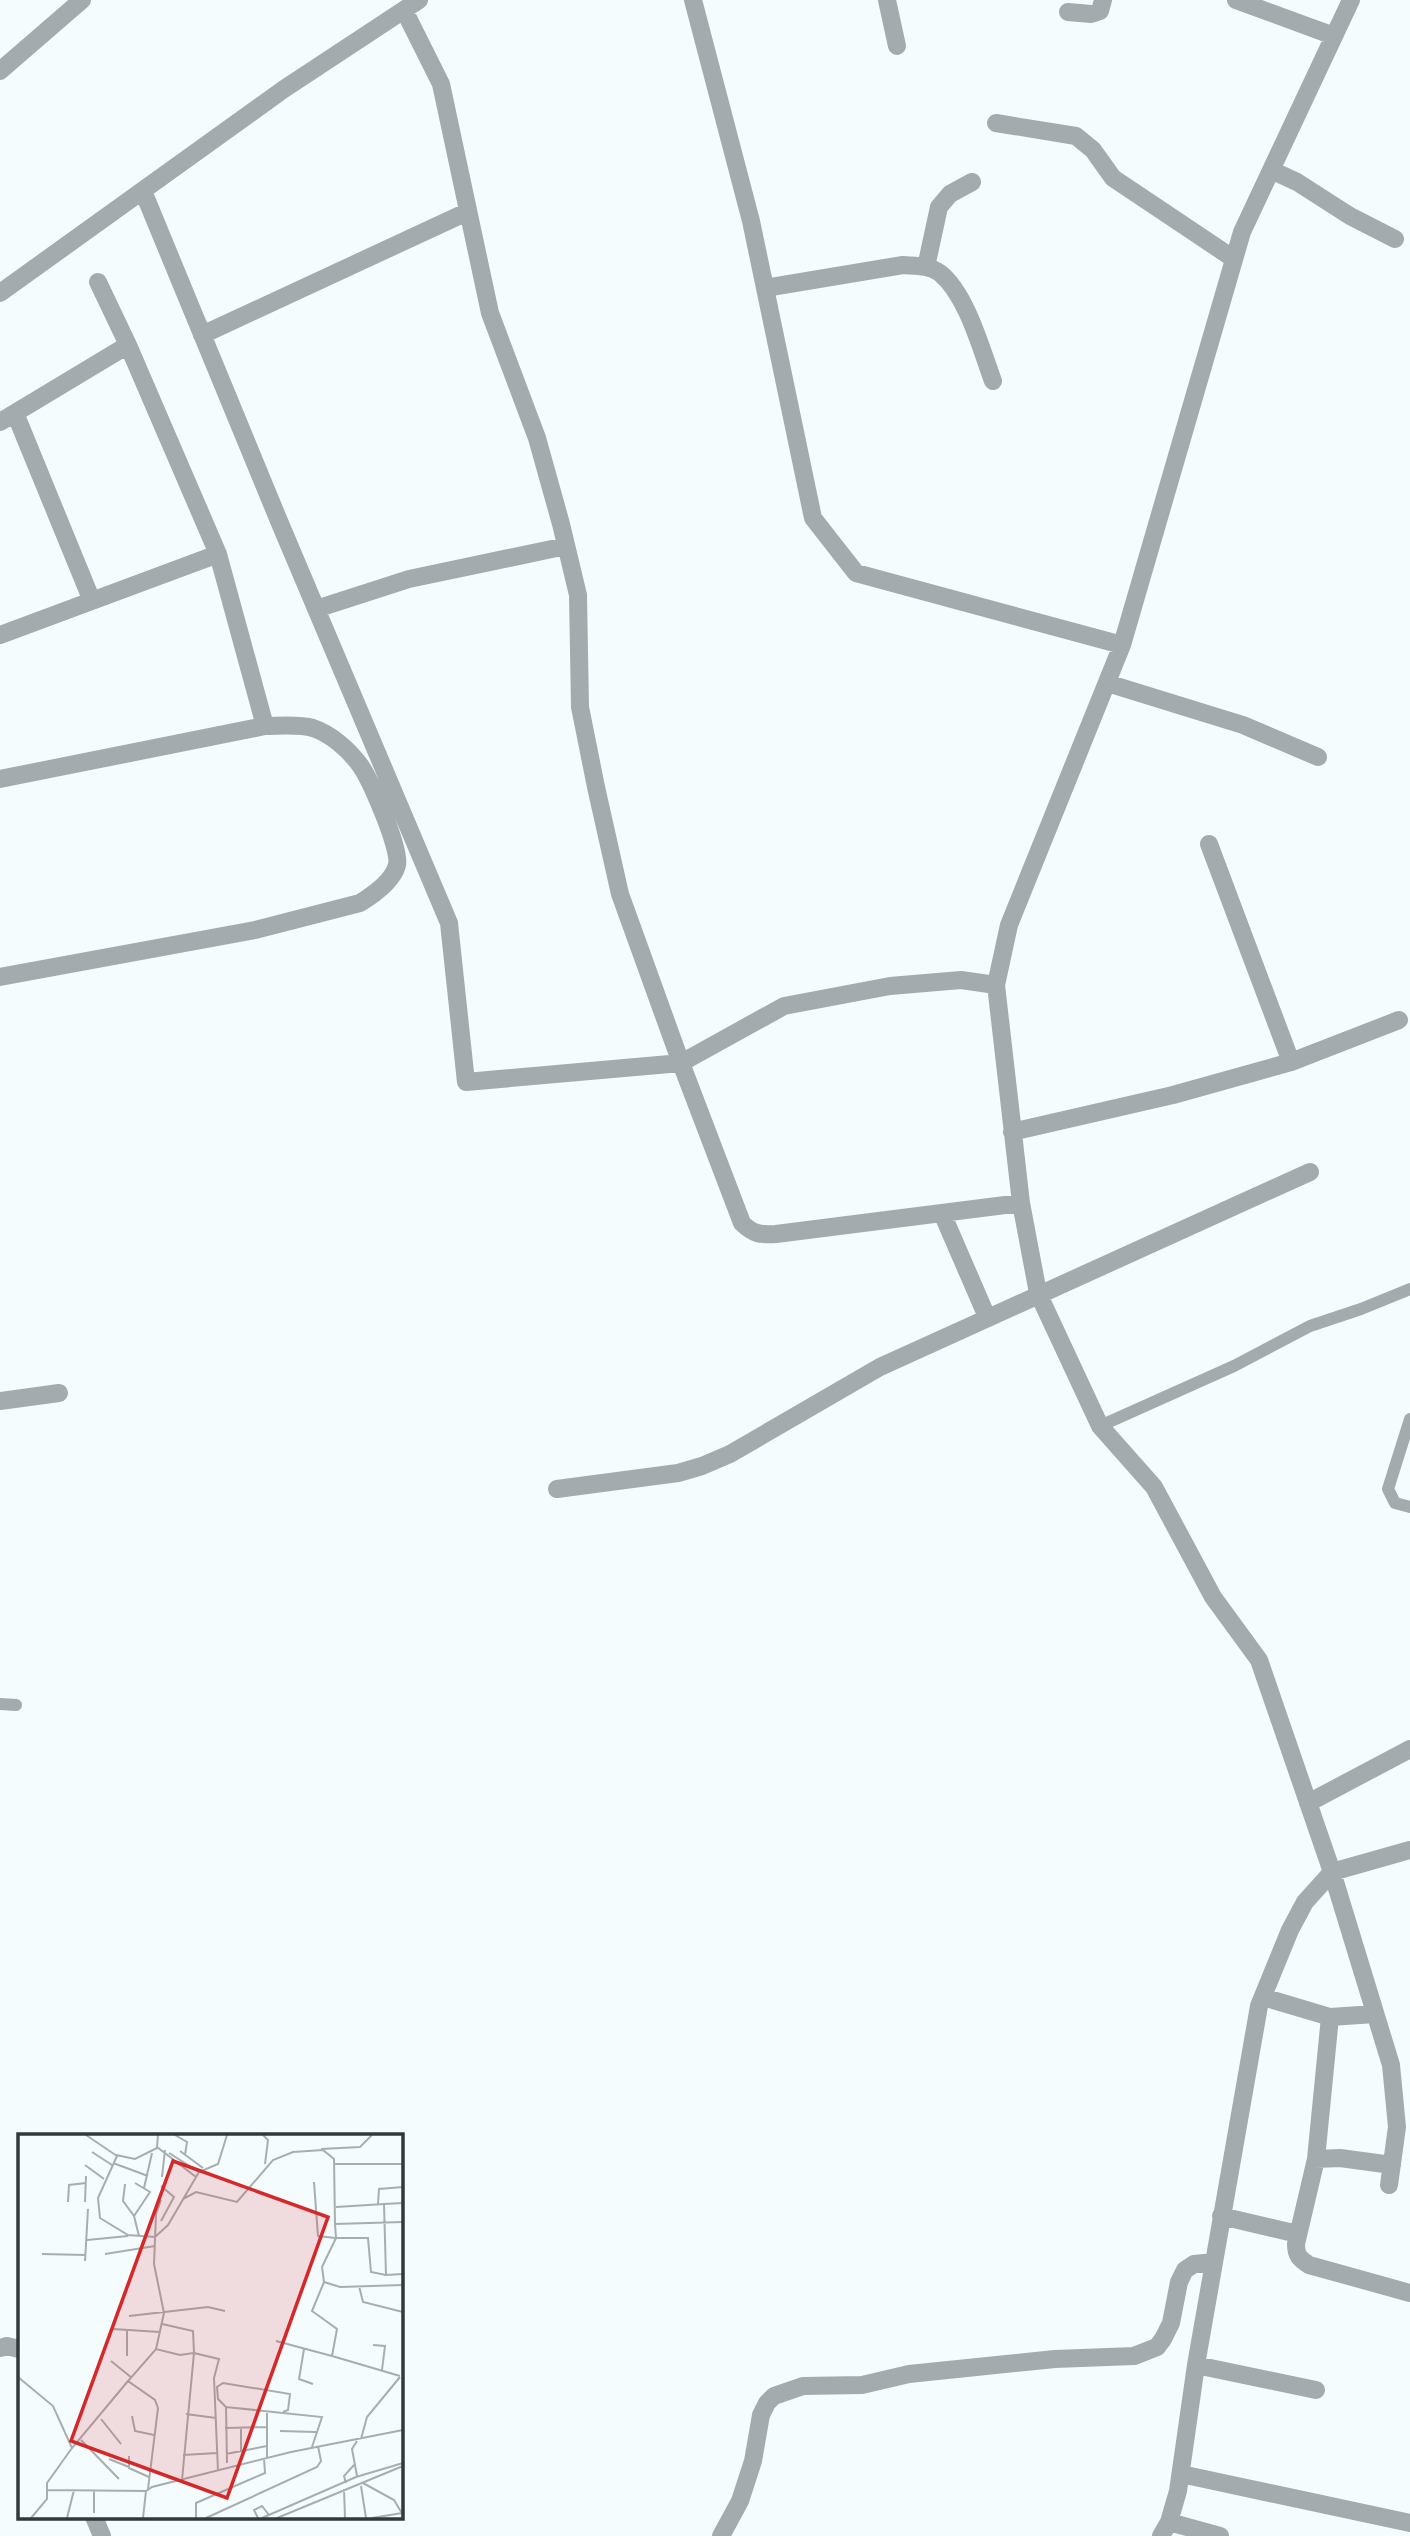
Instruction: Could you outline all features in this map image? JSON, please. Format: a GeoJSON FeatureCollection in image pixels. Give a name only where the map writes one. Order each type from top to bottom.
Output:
{"type":"FeatureCollection","features":[{"type":"Feature","properties":{"kind":"street"},"geometry":{"type":"LineString","coordinates":[[0,71],[82,0]]}},
{"type":"Feature","properties":{"kind":"street"},"geometry":{"type":"LineString","coordinates":[[693,0],[751,221],[813,518],[856,573],[1122,645]]}},
{"type":"Feature","properties":{"kind":"street"},"geometry":{"type":"LineString","coordinates":[[887,0],[897,46]]}},
{"type":"Feature","properties":{"kind":"street"},"geometry":{"type":"LineString","coordinates":[[1068,12],[1091,14],[1100,11],[1103,0]]}},
{"type":"Feature","properties":{"kind":"street"},"geometry":{"type":"LineString","coordinates":[[1236,0],[1334,36]]}},
{"type":"Feature","properties":{"kind":"street"},"geometry":{"type":"LineString","coordinates":[[1351,0],[1242,232],[1122,645],[1009,925],[996,985],[1021,1203],[1038,1293],[1100,1426],[1154,1486],[1213,1597],[1259,1660],[1332,1872],[1391,2065],[1397,2127],[1389,2185]]}},
{"type":"Feature","properties":{"kind":"street"},"geometry":{"type":"LineString","coordinates":[[0,293],[284,89],[411,5],[441,83],[490,313],[537,438],[578,595],[580,708],[620,894],[742,1223],[751,1232],[760,1235],[776,1234],[1021,1203]]}},
{"type":"Feature","properties":{"kind":"street"},"geometry":{"type":"LineString","coordinates":[[996,122],[1076,136],[1093,150],[1113,178],[1234,259]]}},
{"type":"Feature","properties":{"kind":"street"},"geometry":{"type":"LineString","coordinates":[[1271,170],[1297,182],[1350,216],[1395,239]]}},
{"type":"Feature","properties":{"kind":"street"},"geometry":{"type":"LineString","coordinates":[[926,267],[939,207],[950,194],[972,183]]}},
{"type":"Feature","properties":{"kind":"street"},"geometry":{"type":"LineString","coordinates":[[143,191],[449,923],[466,1082],[681,1063],[784,1006],[890,986],[961,980],[996,985]]}},
{"type":"Feature","properties":{"kind":"street"},"geometry":{"type":"LineString","coordinates":[[202,335],[467,212]]}},
{"type":"Feature","properties":{"kind":"street"},"geometry":{"type":"LineString","coordinates":[[765,288],[903,265],[926,267],[939,272],[953,287],[966,312],[993,381]]}},
{"type":"Feature","properties":{"kind":"street"},"geometry":{"type":"LineString","coordinates":[[98,282],[218,554],[265,726]]}},
{"type":"Feature","properties":{"kind":"street"},"geometry":{"type":"LineString","coordinates":[[92,601],[7,417],[128,345]]}},
{"type":"Feature","properties":{"kind":"street"},"geometry":{"type":"LineString","coordinates":[[316,609],[409,579],[566,547]]}},
{"type":"Feature","properties":{"kind":"street"},"geometry":{"type":"LineString","coordinates":[[0,635],[218,554]]}},
{"type":"Feature","properties":{"kind":"street"},"geometry":{"type":"LineString","coordinates":[[1107,683],[1243,725],[1318,757]]}},
{"type":"Feature","properties":{"kind":"street"},"geometry":{"type":"LineString","coordinates":[[0,779],[265,726],[313,728],[338,742],[360,765],[398,853],[397,868],[375,894],[360,903],[255,930],[0,977]]}},
{"type":"Feature","properties":{"kind":"street"},"geometry":{"type":"LineString","coordinates":[[1209,844],[1291,1062]]}},
{"type":"Feature","properties":{"kind":"street"},"geometry":{"type":"LineString","coordinates":[[1012,1132],[1173,1095],[1291,1062],[1404,1017]]}},
{"type":"Feature","properties":{"kind":"street"},"geometry":{"type":"LineString","coordinates":[[557,1489],[678,1473],[702,1466],[730,1454],[880,1367],[1038,1293],[1310,1172]]}},
{"type":"Feature","properties":{"kind":"street"},"geometry":{"type":"LineString","coordinates":[[942,1213],[987,1317]]}},
{"type":"Feature","properties":{"kind":"street"},"geometry":{"type":"LineString","coordinates":[[0,1401],[60,1393]]}},
{"type":"Feature","properties":{"kind":"street"},"geometry":{"type":"LineString","coordinates":[[1308,1803],[1410,1749]]}},
{"type":"Feature","properties":{"kind":"street"},"geometry":{"type":"LineString","coordinates":[[1220,2536],[1165,2529],[1181,2474],[1221,2216],[1263,1997],[1290,1930],[1305,1902],[1332,1872],[1410,1850]]}},
{"type":"Feature","properties":{"kind":"street"},"geometry":{"type":"LineString","coordinates":[[1263,1997],[1330,2017],[1375,2014]]}},
{"type":"Feature","properties":{"kind":"street"},"geometry":{"type":"LineString","coordinates":[[1330,2017],[1316,2159],[1296,2253],[1309,2265],[1410,2293]]}},
{"type":"Feature","properties":{"kind":"street"},"geometry":{"type":"LineString","coordinates":[[1316,2159],[1340,2158],[1391,2165]]}},
{"type":"Feature","properties":{"kind":"street"},"geometry":{"type":"LineString","coordinates":[[1221,2216],[1298,2234]]}},
{"type":"Feature","properties":{"kind":"street"},"geometry":{"type":"LineString","coordinates":[[721,2536],[740,2501],[753,2461],[761,2415],[774,2396],[803,2386],[862,2385],[909,2374],[1055,2359],[1134,2356],[1157,2347],[1163,2339],[1171,2323],[1179,2282],[1185,2270],[1194,2264],[1214,2262]]}},
{"type":"Feature","properties":{"kind":"street"},"geometry":{"type":"LineString","coordinates":[[1196,2365],[1316,2390]]}},
{"type":"Feature","properties":{"kind":"street"},"geometry":{"type":"LineString","coordinates":[[1181,2474],[1410,2523]]}},
{"type":"Feature","properties":{"kind":"street"},"geometry":{"type":"LineString","coordinates":[[94,2518],[102,2536]]}},
{"type":"Feature","properties":{"kind":"lane"},"geometry":{"type":"LineString","coordinates":[[1100,1426],[1223,1372],[1310,1326],[1410,1289]]}},
{"type":"Feature","properties":{"kind":"lane"},"geometry":{"type":"LineString","coordinates":[[1410,1419],[1388,1489],[1395,1503],[1410,1507]]}},
{"type":"Feature","properties":{"kind":"lane"},"geometry":{"type":"LineString","coordinates":[[0,1704],[16,1705]]}}]}
